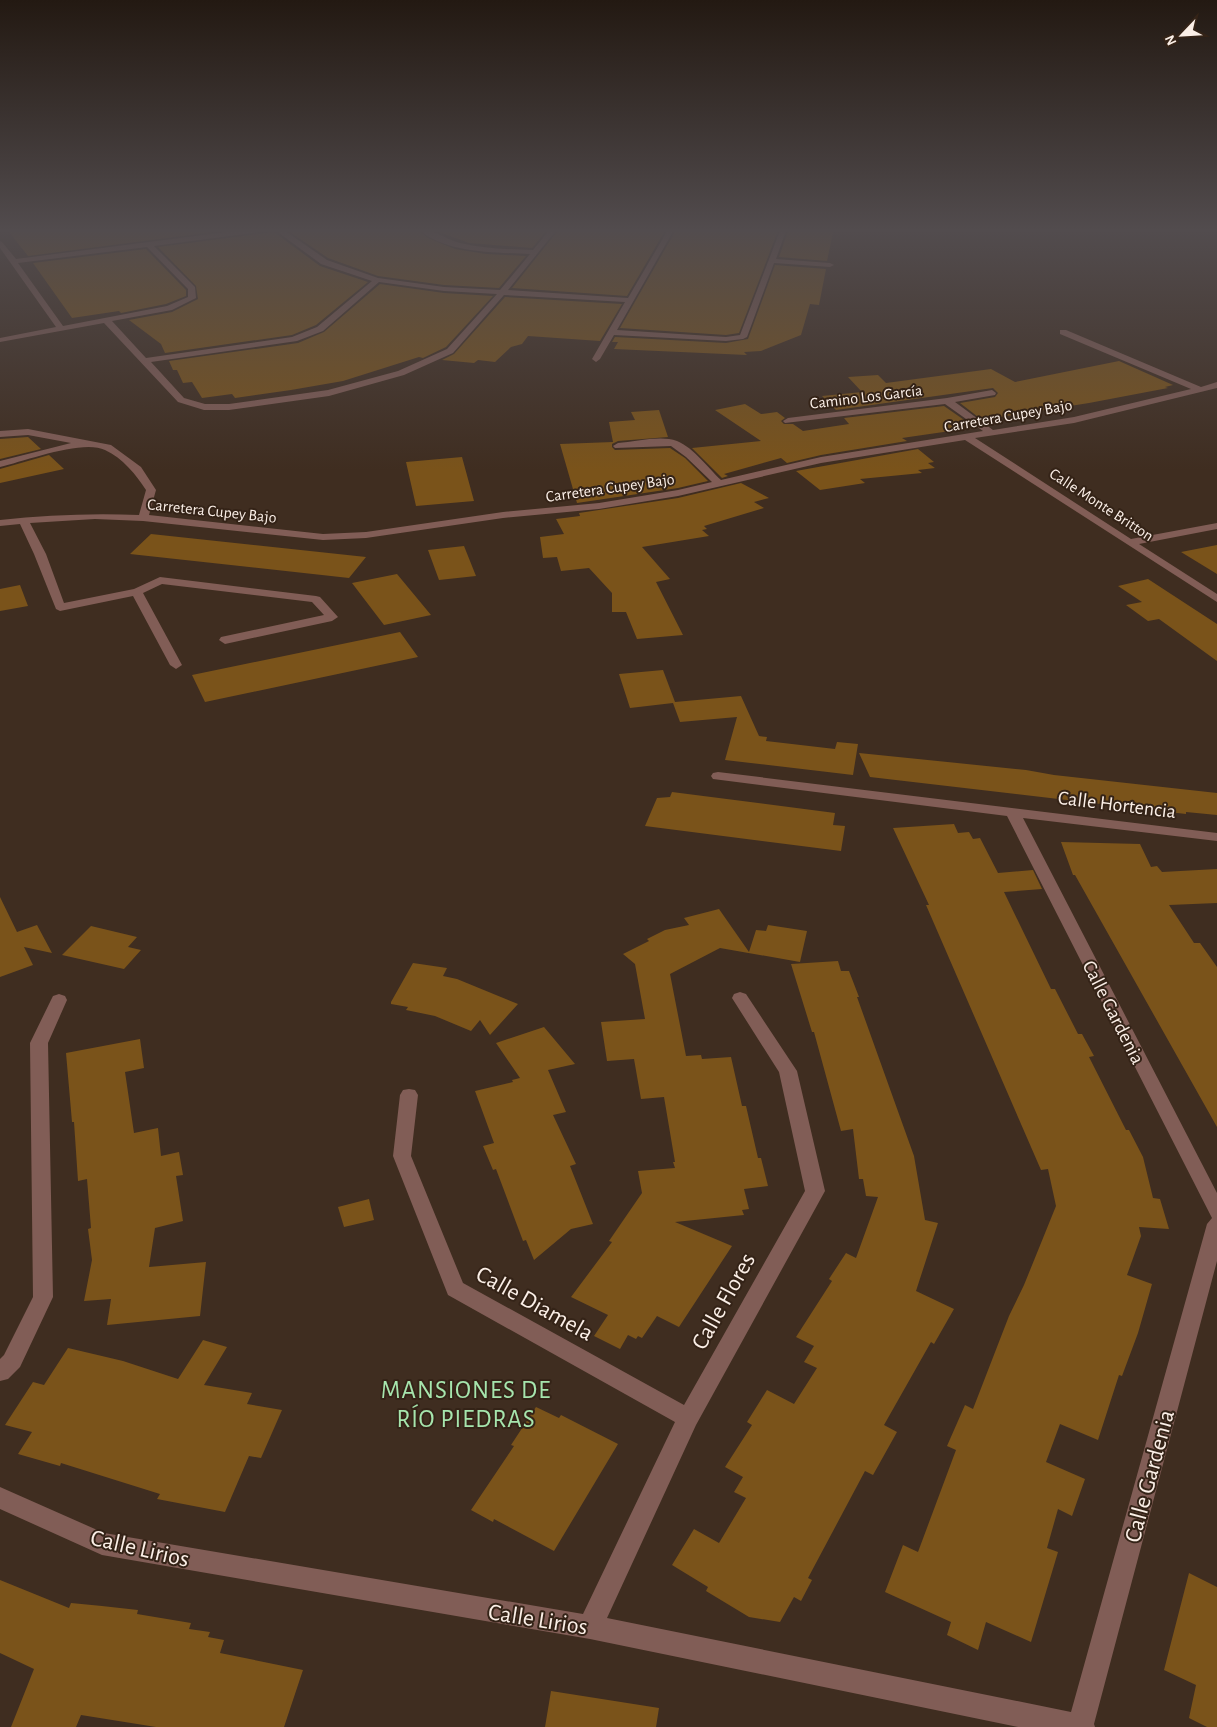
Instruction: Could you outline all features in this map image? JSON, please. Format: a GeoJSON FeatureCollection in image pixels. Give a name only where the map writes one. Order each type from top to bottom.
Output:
{"type":"FeatureCollection","features":[{"type":"Feature","properties":{"kind":"street"},"geometry":{"type":"LineString","coordinates":[[47,309],[61,328]]}},
{"type":"Feature","properties":{"kind":"street"},"geometry":{"type":"LineString","coordinates":[[0,340],[166,309]]}},
{"type":"Feature","properties":{"kind":"street"},"geometry":{"type":"LineString","coordinates":[[142,361],[294,339],[320,329],[344,309]]}},
{"type":"Feature","properties":{"kind":"street"},"geometry":{"type":"LineString","coordinates":[[106,320],[142,361],[181,400],[204,407],[229,407],[329,393],[401,373],[450,351],[488,309]]}},
{"type":"Feature","properties":{"kind":"street"},"geometry":{"type":"LineString","coordinates":[[596,358],[625,309]]}},
{"type":"Feature","properties":{"kind":"street"},"geometry":{"type":"LineString","coordinates":[[611,332],[726,339],[743,337],[754,309]]}},
{"type":"Feature","properties":{"kind":"street"},"geometry":{"type":"LineString","coordinates":[[1063,332],[1199,390]]}},
{"type":"Feature","properties":{"kind":"street","name":"Carretera Cupey Bajo"},"geometry":{"type":"LineString","coordinates":[[0,523],[95,516],[143,518],[323,537],[351,537],[503,514],[626,502],[720,484],[821,460],[1074,420],[1217,385]]}},
{"type":"Feature","properties":{"kind":"street","name":"Camino Los García"},"geometry":{"type":"LineString","coordinates":[[788,421],[947,402],[992,393]]}},
{"type":"Feature","properties":{"kind":"street","name":"Camino Los García"},"geometry":{"type":"LineString","coordinates":[[947,402],[993,434]]}},
{"type":"Feature","properties":{"kind":"street"},"geometry":{"type":"LineString","coordinates":[[0,434],[28,432],[108,447],[137,469],[151,490],[143,518]]}},
{"type":"Feature","properties":{"kind":"street","name":"Calle Monte Britton"},"geometry":{"type":"LineString","coordinates":[[968,438],[1217,599]]}},
{"type":"Feature","properties":{"kind":"street"},"geometry":{"type":"LineString","coordinates":[[0,464],[86,442]]}},
{"type":"Feature","properties":{"kind":"street"},"geometry":{"type":"LineString","coordinates":[[618,446],[674,443],[691,456],[720,484]]}},
{"type":"Feature","properties":{"kind":"street"},"geometry":{"type":"LineString","coordinates":[[23,520],[40,554],[60,607],[137,592],[160,580],[316,599],[332,617],[224,640]]}},
{"type":"Feature","properties":{"kind":"street"},"geometry":{"type":"LineString","coordinates":[[1131,542],[1217,526]]}},
{"type":"Feature","properties":{"kind":"street"},"geometry":{"type":"LineString","coordinates":[[137,592],[176,665]]}},
{"type":"Feature","properties":{"kind":"street","name":"Calle Hortencia"},"geometry":{"type":"LineString","coordinates":[[718,776],[1217,837]]}},
{"type":"Feature","properties":{"kind":"street","name":"Calle Gardenia"},"geometry":{"type":"LineString","coordinates":[[1012,811],[1217,1212]]}},
{"type":"Feature","properties":{"kind":"street","name":"Calle Flores"},"geometry":{"type":"LineString","coordinates":[[590,1627],[688,1418],[815,1191],[788,1071],[740,998]]}},
{"type":"Feature","properties":{"kind":"street"},"geometry":{"type":"LineString","coordinates":[[0,1372],[12,1361],[42,1296],[39,1043],[59,1000]]}},
{"type":"Feature","properties":{"kind":"street","name":"Calle Diamela"},"geometry":{"type":"LineString","coordinates":[[409,1095],[402,1156],[455,1289],[688,1418]]}},
{"type":"Feature","properties":{"kind":"street","name":"Calle Gardenia"},"geometry":{"type":"LineString","coordinates":[[1081,1727],[1217,1224]]}},
{"type":"Feature","properties":{"kind":"street","name":"Calle Lirios"},"geometry":{"type":"LineString","coordinates":[[0,1498],[102,1544],[590,1627],[1081,1727]]}},
{"type":"Feature","properties":{"kind":"building"},"geometry":{"type":"Polygon","coordinates":[[[65,309],[143,309],[121,313],[119,311],[72,318],[65,309]]]}},
{"type":"Feature","properties":{"kind":"building"},"geometry":{"type":"Polygon","coordinates":[[[179,309],[336,309],[316,325],[292,335],[165,353],[161,344],[129,320],[172,312],[179,309]]]}},
{"type":"Feature","properties":{"kind":"building"},"geometry":{"type":"Polygon","coordinates":[[[351,309],[481,309],[446,347],[423,358],[419,357],[343,381],[291,390],[235,398],[232,394],[202,398],[192,382],[183,383],[177,370],[173,370],[169,361],[298,343],[324,332],[351,309]]]}},
{"type":"Feature","properties":{"kind":"building"},"geometry":{"type":"Polygon","coordinates":[[[495,309],[619,309],[600,341],[528,336],[522,344],[511,347],[495,362],[478,360],[474,363],[442,360],[454,354],[495,309]]]}},
{"type":"Feature","properties":{"kind":"building"},"geometry":{"type":"Polygon","coordinates":[[[631,309],[748,309],[739,333],[726,335],[620,328],[631,309]]]}},
{"type":"Feature","properties":{"kind":"building"},"geometry":{"type":"Polygon","coordinates":[[[759,309],[809,309],[801,335],[761,351],[744,352],[747,355],[614,349],[618,342],[612,342],[615,337],[726,343],[748,339],[759,309]]]}},
{"type":"Feature","properties":{"kind":"building"},"geometry":{"type":"Polygon","coordinates":[[[1119,361],[1173,385],[1165,387],[1168,388],[1089,403],[982,420],[960,403],[995,397],[998,393],[993,388],[836,410],[822,396],[862,392],[848,377],[878,375],[886,383],[991,369],[1015,382],[1119,361]]]}},
{"type":"Feature","properties":{"kind":"building"},"geometry":{"type":"Polygon","coordinates":[[[745,404],[761,414],[777,412],[785,418],[781,421],[784,424],[793,424],[803,431],[849,424],[844,418],[944,406],[967,422],[962,422],[971,428],[902,438],[907,441],[821,455],[787,463],[781,458],[724,474],[728,476],[722,478],[692,448],[761,441],[715,410],[745,404]]]}},
{"type":"Feature","properties":{"kind":"building"},"geometry":{"type":"Polygon","coordinates":[[[659,410],[668,437],[618,441],[612,444],[612,447],[615,450],[670,448],[685,458],[708,481],[678,488],[577,503],[560,444],[613,442],[609,422],[635,420],[631,412],[659,410]]]}},
{"type":"Feature","properties":{"kind":"building"},"geometry":{"type":"Polygon","coordinates":[[[28,437],[41,449],[0,459],[0,439],[28,437]]]}},
{"type":"Feature","properties":{"kind":"building"},"geometry":{"type":"Polygon","coordinates":[[[918,449],[934,462],[928,463],[935,468],[918,470],[922,473],[860,479],[865,483],[820,490],[796,471],[918,449]]]}},
{"type":"Feature","properties":{"kind":"building"},"geometry":{"type":"Polygon","coordinates":[[[49,455],[64,469],[0,483],[0,469],[49,455]]]}},
{"type":"Feature","properties":{"kind":"building"},"geometry":{"type":"Polygon","coordinates":[[[462,457],[474,501],[416,506],[406,462],[462,457]]]}},
{"type":"Feature","properties":{"kind":"building"},"geometry":{"type":"Polygon","coordinates":[[[741,483],[769,498],[754,502],[764,508],[704,526],[707,529],[702,530],[709,536],[642,547],[670,579],[656,582],[683,635],[637,639],[626,612],[612,612],[612,593],[589,568],[561,571],[557,557],[543,558],[540,537],[564,534],[556,519],[580,516],[579,513],[678,498],[741,483]]]}},
{"type":"Feature","properties":{"kind":"building"},"geometry":{"type":"Polygon","coordinates":[[[151,534],[366,557],[349,578],[130,554],[151,534]]]}},
{"type":"Feature","properties":{"kind":"building"},"geometry":{"type":"Polygon","coordinates":[[[1217,545],[1217,574],[1181,552],[1217,545]]]}},
{"type":"Feature","properties":{"kind":"building"},"geometry":{"type":"Polygon","coordinates":[[[464,546],[476,576],[439,580],[428,550],[464,546]]]}},
{"type":"Feature","properties":{"kind":"building"},"geometry":{"type":"Polygon","coordinates":[[[397,574],[431,615],[384,625],[352,583],[397,574]]]}},
{"type":"Feature","properties":{"kind":"building"},"geometry":{"type":"Polygon","coordinates":[[[1148,579],[1217,624],[1217,661],[1159,619],[1148,621],[1126,605],[1142,602],[1118,586],[1148,579]]]}},
{"type":"Feature","properties":{"kind":"building"},"geometry":{"type":"Polygon","coordinates":[[[20,585],[28,606],[0,611],[0,589],[20,585]]]}},
{"type":"Feature","properties":{"kind":"building"},"geometry":{"type":"Polygon","coordinates":[[[400,632],[418,657],[205,702],[192,675],[400,632]]]}},
{"type":"Feature","properties":{"kind":"building"},"geometry":{"type":"Polygon","coordinates":[[[663,670],[675,702],[741,696],[759,736],[767,737],[766,741],[835,749],[837,742],[858,744],[853,775],[725,760],[737,717],[680,722],[673,703],[630,708],[619,674],[663,670]]]}},
{"type":"Feature","properties":{"kind":"building"},"geometry":{"type":"Polygon","coordinates":[[[859,753],[1026,770],[1054,775],[1217,793],[1217,815],[1186,812],[1186,814],[870,777],[859,753]]]}},
{"type":"Feature","properties":{"kind":"building"},"geometry":{"type":"Polygon","coordinates":[[[672,792],[835,813],[833,825],[845,826],[841,851],[645,826],[657,798],[670,797],[672,792]]]}},
{"type":"Feature","properties":{"kind":"building"},"geometry":{"type":"Polygon","coordinates":[[[954,824],[958,833],[969,832],[973,839],[980,838],[998,873],[1033,870],[1042,889],[1004,892],[1051,989],[1055,989],[1078,1034],[1082,1034],[1094,1056],[1089,1057],[1126,1130],[1129,1130],[1143,1157],[1153,1198],[1160,1199],[1169,1229],[1139,1227],[1141,1236],[1127,1275],[1152,1284],[1138,1333],[1122,1376],[1119,1375],[1098,1440],[1060,1424],[1046,1462],[1085,1479],[1072,1516],[1058,1509],[1047,1548],[1058,1552],[1031,1642],[986,1622],[978,1650],[947,1635],[951,1622],[885,1592],[903,1545],[918,1552],[956,1450],[947,1446],[965,1405],[973,1409],[1009,1316],[1024,1285],[1056,1206],[1048,1169],[1041,1170],[926,905],[929,905],[893,828],[954,824]]]}},
{"type":"Feature","properties":{"kind":"building"},"geometry":{"type":"Polygon","coordinates":[[[1061,842],[1140,844],[1151,867],[1157,866],[1162,872],[1217,869],[1217,903],[1169,905],[1194,943],[1200,943],[1217,967],[1217,1127],[1075,875],[1073,875],[1061,842]]]}},
{"type":"Feature","properties":{"kind":"building"},"geometry":{"type":"Polygon","coordinates":[[[0,897],[17,932],[37,925],[52,953],[24,947],[33,965],[0,977],[0,897]]]}},
{"type":"Feature","properties":{"kind":"building"},"geometry":{"type":"Polygon","coordinates":[[[719,909],[749,952],[756,930],[766,931],[768,925],[807,931],[800,962],[720,948],[670,974],[686,1056],[701,1055],[702,1059],[731,1057],[742,1106],[746,1106],[758,1158],[761,1158],[768,1186],[744,1189],[749,1209],[742,1210],[744,1215],[675,1222],[732,1246],[679,1327],[657,1316],[642,1338],[638,1336],[636,1339],[628,1335],[620,1349],[594,1336],[608,1315],[571,1297],[612,1242],[609,1241],[642,1193],[638,1171],[675,1168],[673,1162],[675,1162],[664,1097],[641,1099],[634,1059],[607,1061],[601,1022],[645,1019],[635,964],[623,954],[649,941],[647,939],[665,930],[689,925],[684,918],[719,909]]]}},
{"type":"Feature","properties":{"kind":"building"},"geometry":{"type":"Polygon","coordinates":[[[91,926],[137,937],[128,947],[141,950],[124,969],[62,955],[91,926]]]}},
{"type":"Feature","properties":{"kind":"building"},"geometry":{"type":"Polygon","coordinates":[[[838,961],[841,971],[849,971],[914,1156],[925,1220],[938,1223],[916,1291],[954,1309],[934,1344],[931,1342],[884,1425],[897,1432],[873,1475],[865,1471],[808,1578],[812,1580],[801,1601],[794,1597],[780,1622],[749,1617],[706,1591],[708,1587],[672,1565],[694,1529],[719,1543],[746,1498],[734,1492],[743,1477],[725,1467],[752,1425],[747,1422],[767,1390],[794,1404],[817,1368],[804,1362],[814,1346],[796,1337],[832,1281],[829,1279],[846,1253],[856,1258],[878,1197],[866,1196],[863,1179],[859,1179],[853,1129],[841,1131],[814,1032],[812,1032],[791,964],[838,961]]]}},
{"type":"Feature","properties":{"kind":"building"},"geometry":{"type":"Polygon","coordinates":[[[413,963],[447,968],[443,976],[457,979],[518,1004],[490,1035],[480,1020],[471,1031],[435,1016],[406,1010],[408,1007],[391,1004],[413,963]]]}},
{"type":"Feature","properties":{"kind":"building"},"geometry":{"type":"Polygon","coordinates":[[[544,1027],[575,1064],[548,1070],[566,1112],[553,1115],[576,1164],[570,1166],[593,1224],[571,1229],[534,1260],[526,1240],[523,1241],[496,1169],[493,1170],[483,1146],[494,1143],[475,1091],[513,1082],[512,1080],[520,1078],[496,1043],[544,1027]]]}},
{"type":"Feature","properties":{"kind":"building"},"geometry":{"type":"Polygon","coordinates":[[[140,1039],[144,1068],[125,1072],[134,1133],[158,1128],[161,1156],[179,1152],[183,1175],[176,1176],[183,1221],[155,1228],[149,1267],[206,1262],[200,1316],[107,1325],[111,1299],[84,1301],[92,1260],[88,1229],[91,1228],[87,1179],[78,1181],[74,1122],[72,1122],[66,1053],[140,1039]]]}},
{"type":"Feature","properties":{"kind":"building"},"geometry":{"type":"Polygon","coordinates":[[[369,1199],[374,1220],[344,1227],[338,1207],[369,1199]]]}},
{"type":"Feature","properties":{"kind":"building"},"geometry":{"type":"Polygon","coordinates":[[[203,1340],[227,1347],[204,1385],[252,1393],[247,1404],[282,1410],[261,1458],[249,1456],[225,1512],[157,1499],[160,1494],[61,1463],[60,1466],[18,1454],[32,1432],[5,1425],[33,1382],[44,1385],[68,1348],[123,1361],[178,1379],[203,1340]]]}},
{"type":"Feature","properties":{"kind":"building"},"geometry":{"type":"Polygon","coordinates":[[[536,1407],[559,1418],[561,1415],[618,1444],[554,1551],[494,1519],[493,1522],[471,1510],[514,1446],[511,1445],[536,1407]]]}},
{"type":"Feature","properties":{"kind":"building"},"geometry":{"type":"Polygon","coordinates":[[[1189,1573],[1217,1587],[1217,1727],[1207,1727],[1189,1718],[1196,1685],[1164,1670],[1189,1573]]]}},
{"type":"Feature","properties":{"kind":"building"},"geometry":{"type":"Polygon","coordinates":[[[0,1580],[69,1608],[71,1603],[138,1610],[137,1614],[191,1623],[189,1629],[210,1632],[208,1637],[224,1640],[220,1653],[303,1670],[284,1727],[156,1727],[81,1715],[76,1727],[11,1727],[34,1669],[0,1653],[0,1580]]]}},
{"type":"Feature","properties":{"kind":"building"},"geometry":{"type":"Polygon","coordinates":[[[551,1691],[659,1708],[656,1727],[545,1727],[551,1691]]]}},
{"type":"Feature","properties":{"kind":"district","name":"MANSIONES DE RÍO PIEDRAS"},"geometry":{"type":"Point","coordinates":[466,1404]}}]}
